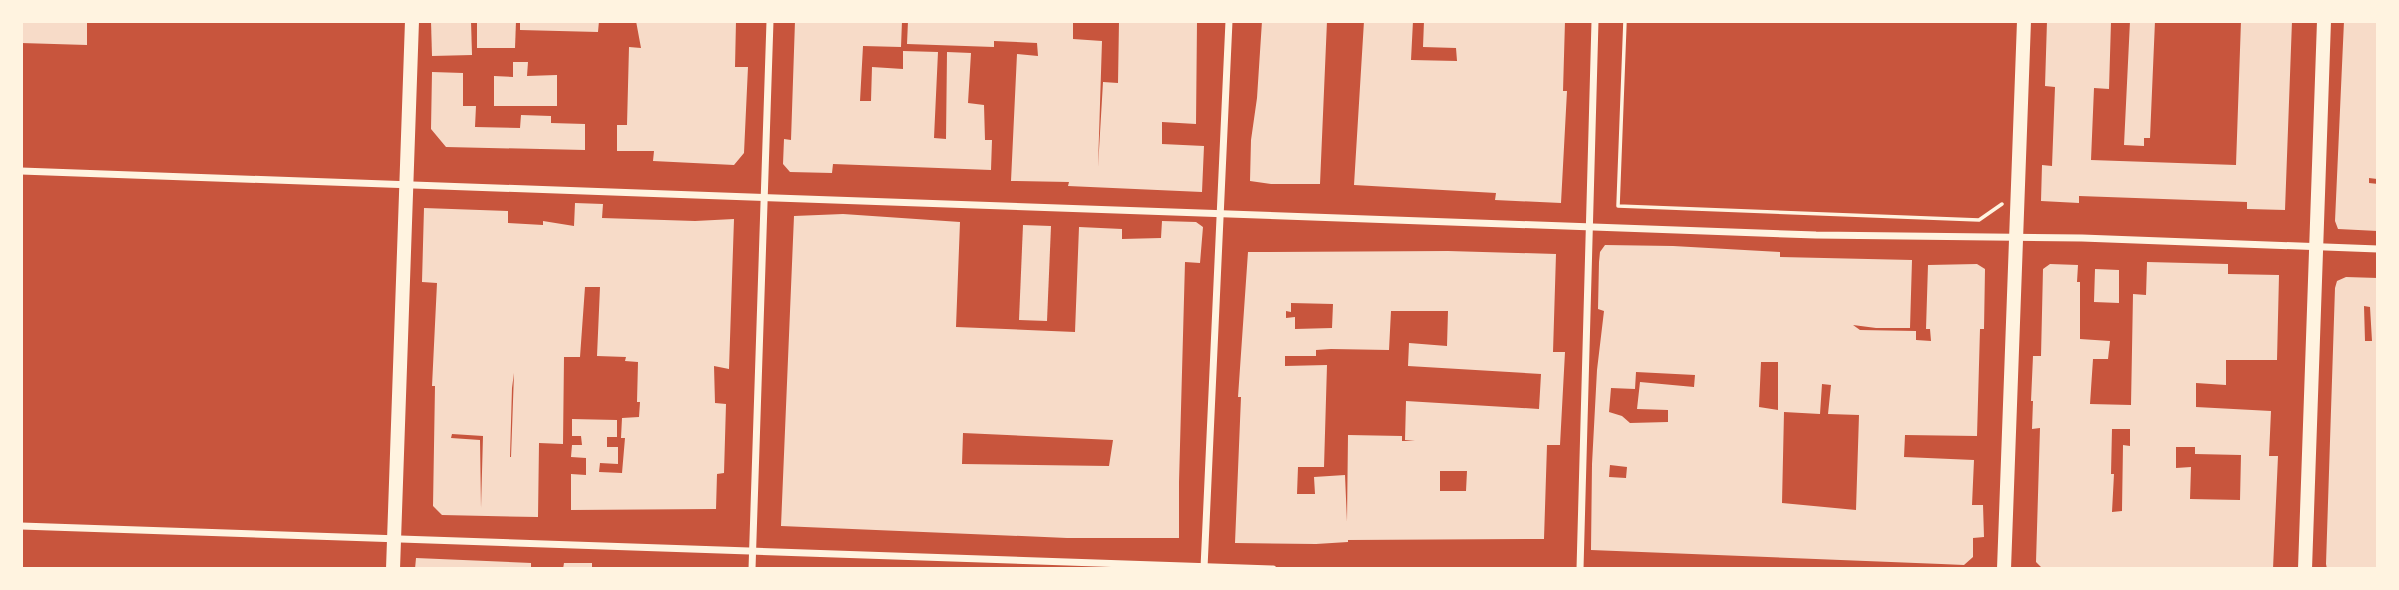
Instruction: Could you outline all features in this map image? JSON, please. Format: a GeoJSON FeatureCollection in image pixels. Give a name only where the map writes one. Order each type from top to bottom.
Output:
{"type":"FeatureCollection","features":[{"type":"Feature","properties":{"kind":"main road"},"geometry":{"type":"LineString","coordinates":[[393,569],[412,21]]}},
{"type":"Feature","properties":{"kind":"main road"},"geometry":{"type":"LineString","coordinates":[[2004,569],[2024,21]]}},
{"type":"Feature","properties":{"kind":"main road"},"geometry":{"type":"LineString","coordinates":[[2305,569],[2325,21]]}},
{"type":"Feature","properties":{"kind":"street"},"geometry":{"type":"LineString","coordinates":[[752,569],[769,21]]}},
{"type":"Feature","properties":{"kind":"street"},"geometry":{"type":"LineString","coordinates":[[1204,568],[1230,21]]}},
{"type":"Feature","properties":{"kind":"street"},"geometry":{"type":"LineString","coordinates":[[1580,569],[1595,21]]}},
{"type":"Feature","properties":{"kind":"street"},"geometry":{"type":"LineString","coordinates":[[21,171],[1816,235],[2017,237],[2378,249]]}},
{"type":"Feature","properties":{"kind":"street"},"geometry":{"type":"LineString","coordinates":[[21,526],[1273,569]]}},
{"type":"Feature","properties":{"kind":"path"},"geometry":{"type":"LineString","coordinates":[[1625,21],[1618,206],[1979,220],[1990,212]]}},
{"type":"Feature","properties":{"kind":"building"},"geometry":{"type":"Polygon","coordinates":[[[21,21],[87,21],[87,45],[21,43],[21,21]]]}},
{"type":"Feature","properties":{"kind":"building"},"geometry":{"type":"Polygon","coordinates":[[[431,21],[471,21],[472,55],[432,56],[431,21]]]}},
{"type":"Feature","properties":{"kind":"building"},"geometry":{"type":"Polygon","coordinates":[[[477,21],[516,21],[515,48],[477,48],[477,21]]]}},
{"type":"Feature","properties":{"kind":"building"},"geometry":{"type":"Polygon","coordinates":[[[520,21],[599,21],[598,32],[520,30],[520,21]]]}},
{"type":"Feature","properties":{"kind":"building"},"geometry":{"type":"Polygon","coordinates":[[[636,21],[736,21],[735,67],[748,67],[744,153],[734,165],[653,161],[654,151],[617,151],[617,125],[627,125],[629,47],[641,48],[636,21]]]}},
{"type":"Feature","properties":{"kind":"building"},"geometry":{"type":"Polygon","coordinates":[[[795,21],[902,21],[901,47],[863,46],[860,101],[871,101],[872,67],[903,69],[903,51],[938,52],[934,138],[946,139],[947,52],[971,53],[968,103],[984,105],[985,140],[992,140],[991,170],[833,164],[832,173],[790,172],[783,164],[784,139],[791,140],[795,21]]]}},
{"type":"Feature","properties":{"kind":"building"},"geometry":{"type":"Polygon","coordinates":[[[908,21],[1073,21],[1073,39],[1102,41],[1098,167],[1103,82],[1118,83],[1119,21],[1197,21],[1196,124],[1162,122],[1162,144],[1204,146],[1202,192],[1068,186],[1069,182],[1011,181],[1017,54],[1038,56],[1037,43],[994,41],[994,47],[907,44],[908,21]]]}},
{"type":"Feature","properties":{"kind":"building"},"geometry":{"type":"Polygon","coordinates":[[[1262,21],[1327,21],[1320,184],[1250,181],[1262,21]]]}},
{"type":"Feature","properties":{"kind":"building"},"geometry":{"type":"Polygon","coordinates":[[[1364,21],[1413,21],[1411,60],[1457,61],[1456,48],[1423,47],[1424,21],[1565,21],[1563,91],[1567,91],[1561,203],[1495,200],[1496,193],[1354,185],[1364,21]]]}},
{"type":"Feature","properties":{"kind":"building"},"geometry":{"type":"Polygon","coordinates":[[[2047,21],[2111,22],[2109,89],[2094,88],[2091,160],[2236,165],[2241,21],[2292,21],[2285,210],[2247,209],[2247,202],[2079,196],[2079,203],[2041,201],[2042,165],[2052,166],[2055,87],[2045,86],[2047,21]]]}},
{"type":"Feature","properties":{"kind":"building"},"geometry":{"type":"Polygon","coordinates":[[[2130,21],[2155,21],[2150,138],[2144,138],[2144,146],[2124,145],[2130,21]]]}},
{"type":"Feature","properties":{"kind":"building"},"geometry":{"type":"Polygon","coordinates":[[[2344,21],[2378,21],[2377,179],[2369,178],[2369,183],[2378,184],[2378,231],[2338,229],[2335,221],[2344,21]]]}},
{"type":"Feature","properties":{"kind":"building"},"geometry":{"type":"Polygon","coordinates":[[[513,62],[528,62],[527,76],[557,75],[557,106],[494,106],[494,76],[513,77],[513,62]]]}},
{"type":"Feature","properties":{"kind":"building"},"geometry":{"type":"Polygon","coordinates":[[[432,72],[463,73],[463,106],[476,106],[475,127],[520,128],[521,115],[551,116],[551,123],[585,124],[585,150],[446,147],[431,129],[432,72]]]}},
{"type":"Feature","properties":{"kind":"building"},"geometry":{"type":"Polygon","coordinates":[[[575,203],[603,204],[602,218],[695,221],[734,219],[729,369],[714,366],[715,403],[726,404],[724,473],[717,474],[716,509],[571,510],[571,474],[586,475],[586,458],[571,457],[572,445],[582,445],[581,436],[572,436],[572,419],[617,420],[617,437],[607,437],[607,447],[618,447],[618,464],[600,463],[599,472],[622,473],[625,438],[621,438],[622,418],[639,417],[640,402],[637,402],[638,362],[625,361],[626,357],[597,356],[600,287],[585,287],[580,357],[564,357],[563,444],[539,443],[538,517],[442,515],[433,506],[435,386],[432,386],[437,283],[422,282],[424,208],[508,211],[508,223],[543,225],[543,221],[574,226],[575,203]],[[514,373],[512,388],[510,457],[511,457],[514,373]],[[452,434],[451,438],[480,440],[481,508],[483,436],[452,434]]]}},
{"type":"Feature","properties":{"kind":"building"},"geometry":{"type":"Polygon","coordinates":[[[843,214],[960,222],[956,327],[1075,332],[1079,227],[1122,229],[1122,239],[1161,238],[1162,221],[1196,222],[1203,227],[1200,263],[1185,262],[1179,538],[1067,538],[781,526],[794,216],[843,214]],[[963,433],[962,464],[1109,466],[1113,440],[963,433]]]}},
{"type":"Feature","properties":{"kind":"building"},"geometry":{"type":"Polygon","coordinates":[[[1023,225],[1051,226],[1047,321],[1019,320],[1023,225]]]}},
{"type":"Feature","properties":{"kind":"building"},"geometry":{"type":"Polygon","coordinates":[[[1605,245],[1673,246],[1780,252],[1780,257],[1912,260],[1910,328],[1853,325],[1860,330],[1916,331],[1916,340],[1931,341],[1930,329],[1926,329],[1928,265],[1977,264],[1985,269],[1984,329],[1980,329],[1977,436],[1905,435],[1904,457],[1974,460],[1972,505],[1983,505],[1984,537],[1973,538],[1973,557],[1964,565],[1591,550],[1597,370],[1604,311],[1598,309],[1600,252],[1605,245]],[[1761,362],[1759,407],[1778,410],[1778,362],[1761,362]],[[1636,372],[1635,389],[1611,388],[1609,412],[1622,416],[1630,423],[1668,422],[1668,410],[1637,409],[1640,382],[1694,387],[1695,375],[1636,372]],[[1822,384],[1820,414],[1784,412],[1782,503],[1856,510],[1859,415],[1828,414],[1831,385],[1822,384]],[[1610,465],[1609,477],[1626,478],[1627,467],[1610,465]]]}},
{"type":"Feature","properties":{"kind":"building"},"geometry":{"type":"Polygon","coordinates":[[[1448,251],[1556,254],[1553,352],[1565,352],[1560,445],[1547,445],[1544,539],[1235,543],[1241,397],[1238,397],[1248,252],[1448,251]],[[1291,303],[1291,312],[1286,311],[1286,318],[1295,317],[1295,329],[1332,328],[1333,304],[1291,303]],[[1391,311],[1389,350],[1331,349],[1316,350],[1316,356],[1285,356],[1285,366],[1327,365],[1324,467],[1298,467],[1297,494],[1315,494],[1314,477],[1345,475],[1347,522],[1348,435],[1402,436],[1402,441],[1415,441],[1405,440],[1406,401],[1539,409],[1541,374],[1408,366],[1409,343],[1447,346],[1448,311],[1391,311]],[[1440,471],[1440,491],[1466,491],[1467,471],[1440,471]]]}},
{"type":"Feature","properties":{"kind":"building"},"geometry":{"type":"Polygon","coordinates":[[[2147,262],[2228,264],[2228,274],[2279,275],[2277,360],[2226,360],[2226,385],[2196,383],[2196,407],[2271,411],[2269,456],[2278,456],[2273,569],[2043,569],[2036,562],[2040,428],[2032,429],[2031,401],[2033,356],[2041,356],[2043,269],[2050,264],[2078,265],[2080,339],[2110,341],[2108,359],[2093,359],[2090,404],[2131,405],[2133,294],[2146,295],[2147,262]],[[2112,429],[2112,512],[2122,511],[2123,445],[2130,446],[2130,429],[2112,429]],[[2176,447],[2176,468],[2191,467],[2190,499],[2240,500],[2241,455],[2195,454],[2195,447],[2176,447]]]}},
{"type":"Feature","properties":{"kind":"building"},"geometry":{"type":"Polygon","coordinates":[[[2095,269],[2119,270],[2119,303],[2094,302],[2095,269]]]}},
{"type":"Feature","properties":{"kind":"building"},"geometry":{"type":"Polygon","coordinates":[[[2346,277],[2378,278],[2378,569],[2327,569],[2326,564],[2337,281],[2346,277]],[[2364,306],[2365,341],[2372,341],[2370,307],[2364,306]]]}},
{"type":"Feature","properties":{"kind":"building"},"geometry":{"type":"Polygon","coordinates":[[[416,558],[531,563],[531,569],[415,569],[416,558]]]}},
{"type":"Feature","properties":{"kind":"building"},"geometry":{"type":"Polygon","coordinates":[[[564,563],[592,563],[592,569],[563,569],[564,563]]]}}]}
